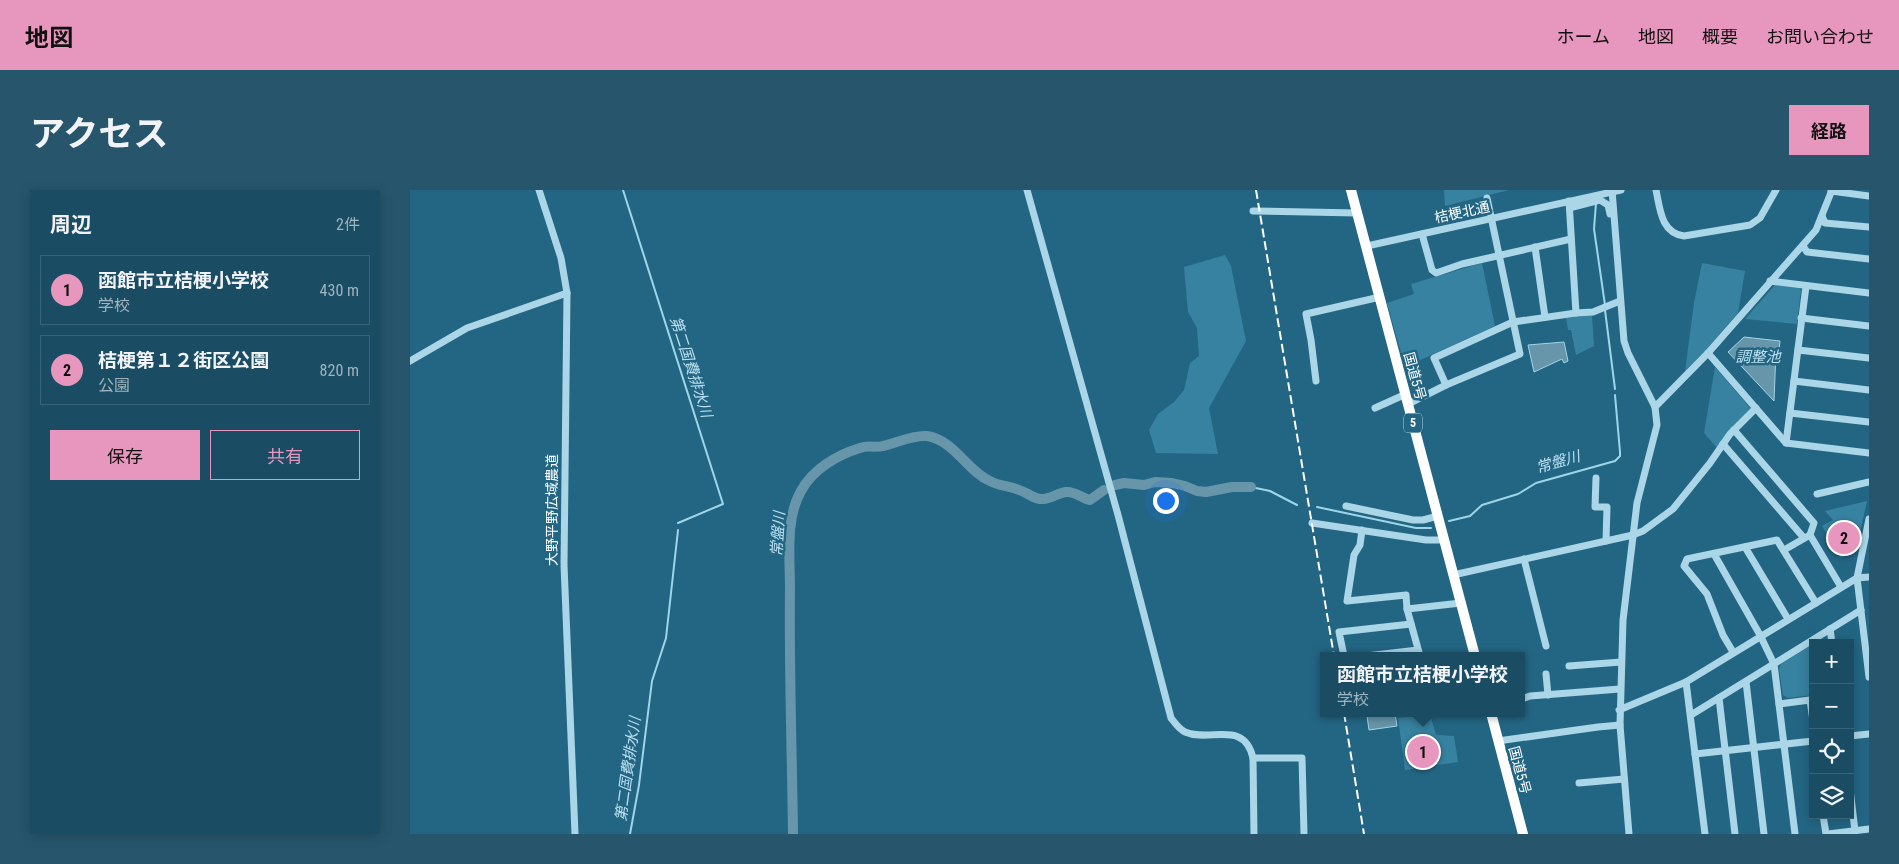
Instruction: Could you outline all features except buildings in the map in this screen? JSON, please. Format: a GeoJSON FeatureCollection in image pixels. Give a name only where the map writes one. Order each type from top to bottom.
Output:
{"type":"FeatureCollection","features":[{"type":"Feature","properties":{"kind":"highway","name":"国道5号"},"geometry":{"type":"LineString","coordinates":[[1351,190],[1474,652]]}},
{"type":"Feature","properties":{"kind":"highway","name":"国道5号"},"geometry":{"type":"LineString","coordinates":[[1491,717],[1523,834]]}},
{"type":"Feature","properties":{"kind":"street","name":"大野平野広域農道"},"geometry":{"type":"LineString","coordinates":[[540,190],[562,258],[567,293],[564,565],[574,834]]}},
{"type":"Feature","properties":{"kind":"street"},"geometry":{"type":"LineString","coordinates":[[1026,190],[1118,515],[1171,718],[1186,733],[1236,736],[1245,742],[1251,750],[1253,758],[1254,834]]}},
{"type":"Feature","properties":{"kind":"street","name":"桔梗北通"},"geometry":{"type":"LineString","coordinates":[[1367,246],[1571,204],[1621,190]]}},
{"type":"Feature","properties":{"kind":"street"},"geometry":{"type":"LineString","coordinates":[[1656,190],[1665,225],[1674,233],[1684,236],[1750,225],[1760,218],[1776,190]]}},
{"type":"Feature","properties":{"kind":"street"},"geometry":{"type":"LineString","coordinates":[[1655,407],[1708,353],[1803,246],[1816,230],[1832,190],[1869,196]]}},
{"type":"Feature","properties":{"kind":"street"},"geometry":{"type":"LineString","coordinates":[[1612,191],[1618,301]]}},
{"type":"Feature","properties":{"kind":"street"},"geometry":{"type":"LineString","coordinates":[[1375,408],[1446,385],[1520,354],[1487,198]]}},
{"type":"Feature","properties":{"kind":"street"},"geometry":{"type":"LineString","coordinates":[[1576,313],[1571,239],[1571,204],[1600,200],[1608,205],[1618,301],[1628,353],[1655,407],[1657,417],[1656,433],[1641,487],[1623,620],[1620,726],[1629,834]]}},
{"type":"Feature","properties":{"kind":"street"},"geometry":{"type":"LineString","coordinates":[[1253,211],[1357,213]]}},
{"type":"Feature","properties":{"kind":"street"},"geometry":{"type":"LineString","coordinates":[[1822,216],[1825,223],[1869,227]]}},
{"type":"Feature","properties":{"kind":"street"},"geometry":{"type":"LineString","coordinates":[[1422,234],[1432,270],[1436,272],[1499,255],[1571,239]]}},
{"type":"Feature","properties":{"kind":"street"},"geometry":{"type":"LineString","coordinates":[[1803,246],[1807,252],[1869,259]]}},
{"type":"Feature","properties":{"kind":"street"},"geometry":{"type":"LineString","coordinates":[[1535,247],[1545,317]]}},
{"type":"Feature","properties":{"kind":"street"},"geometry":{"type":"LineString","coordinates":[[1770,281],[1869,293]]}},
{"type":"Feature","properties":{"kind":"street"},"geometry":{"type":"LineString","coordinates":[[1786,443],[1806,286]]}},
{"type":"Feature","properties":{"kind":"street"},"geometry":{"type":"LineString","coordinates":[[410,361],[473,325],[567,293]]}},
{"type":"Feature","properties":{"kind":"street"},"geometry":{"type":"LineString","coordinates":[[1316,381],[1306,314],[1380,297]]}},
{"type":"Feature","properties":{"kind":"street"},"geometry":{"type":"LineString","coordinates":[[1446,385],[1434,358],[1513,322],[1593,312],[1618,301]]}},
{"type":"Feature","properties":{"kind":"street"},"geometry":{"type":"LineString","coordinates":[[1801,318],[1869,326]]}},
{"type":"Feature","properties":{"kind":"street"},"geometry":{"type":"LineString","coordinates":[[1798,350],[1869,358]]}},
{"type":"Feature","properties":{"kind":"street"},"geometry":{"type":"LineString","coordinates":[[1708,353],[1786,443],[1869,453]]}},
{"type":"Feature","properties":{"kind":"street"},"geometry":{"type":"LineString","coordinates":[[1794,381],[1869,390]]}},
{"type":"Feature","properties":{"kind":"street"},"geometry":{"type":"LineString","coordinates":[[1453,575],[1633,535],[1643,531],[1673,509],[1734,430],[1756,408]]}},
{"type":"Feature","properties":{"kind":"street"},"geometry":{"type":"LineString","coordinates":[[1790,413],[1869,422]]}},
{"type":"Feature","properties":{"kind":"street"},"geometry":{"type":"LineString","coordinates":[[1734,430],[1814,523],[1807,537],[1784,550]]}},
{"type":"Feature","properties":{"kind":"street"},"geometry":{"type":"LineString","coordinates":[[1723,444],[1807,537],[1841,587]]}},
{"type":"Feature","properties":{"kind":"street"},"geometry":{"type":"LineString","coordinates":[[1596,478],[1595,507],[1607,507],[1606,541]]}},
{"type":"Feature","properties":{"kind":"street"},"geometry":{"type":"LineString","coordinates":[[1817,494],[1869,482]]}},
{"type":"Feature","properties":{"kind":"street"},"geometry":{"type":"LineString","coordinates":[[1346,506],[1413,520],[1423,520],[1438,516]]}},
{"type":"Feature","properties":{"kind":"street"},"geometry":{"type":"LineString","coordinates":[[1869,520],[1857,578],[1869,677]]}},
{"type":"Feature","properties":{"kind":"street"},"geometry":{"type":"LineString","coordinates":[[1312,523],[1426,540],[1444,540]]}},
{"type":"Feature","properties":{"kind":"street"},"geometry":{"type":"LineString","coordinates":[[1362,530],[1360,545],[1354,555],[1347,601],[1406,595],[1407,609],[1419,652]]}},
{"type":"Feature","properties":{"kind":"street"},"geometry":{"type":"LineString","coordinates":[[1733,652],[1723,635],[1708,594],[1684,566],[1687,559],[1777,540],[1816,602]]}},
{"type":"Feature","properties":{"kind":"street"},"geometry":{"type":"LineString","coordinates":[[1745,547],[1788,619]]}},
{"type":"Feature","properties":{"kind":"street"},"geometry":{"type":"LineString","coordinates":[[1714,554],[1774,664],[1795,834]]}},
{"type":"Feature","properties":{"kind":"street"},"geometry":{"type":"LineString","coordinates":[[1524,559],[1546,646]]}},
{"type":"Feature","properties":{"kind":"street"},"geometry":{"type":"LineString","coordinates":[[1620,710],[1686,682],[1841,587],[1857,578],[1869,577]]}},
{"type":"Feature","properties":{"kind":"street"},"geometry":{"type":"LineString","coordinates":[[1407,609],[1461,603]]}},
{"type":"Feature","properties":{"kind":"street"},"geometry":{"type":"LineString","coordinates":[[1691,715],[1861,610]]}},
{"type":"Feature","properties":{"kind":"street"},"geometry":{"type":"LineString","coordinates":[[1343,652],[1340,632],[1411,624]]}},
{"type":"Feature","properties":{"kind":"street"},"geometry":{"type":"LineString","coordinates":[[1830,630],[1831,639]]}},
{"type":"Feature","properties":{"kind":"street"},"geometry":{"type":"LineString","coordinates":[[1569,666],[1621,662]]}},
{"type":"Feature","properties":{"kind":"street"},"geometry":{"type":"LineString","coordinates":[[1546,674],[1548,695]]}},
{"type":"Feature","properties":{"kind":"street"},"geometry":{"type":"LineString","coordinates":[[1686,682],[1705,834]]}},
{"type":"Feature","properties":{"kind":"street"},"geometry":{"type":"LineString","coordinates":[[1746,682],[1764,834]]}},
{"type":"Feature","properties":{"kind":"street"},"geometry":{"type":"LineString","coordinates":[[1525,698],[1620,688]]}},
{"type":"Feature","properties":{"kind":"street"},"geometry":{"type":"LineString","coordinates":[[1719,698],[1735,834]]}},
{"type":"Feature","properties":{"kind":"street"},"geometry":{"type":"LineString","coordinates":[[1779,704],[1809,700]]}},
{"type":"Feature","properties":{"kind":"street"},"geometry":{"type":"LineString","coordinates":[[1498,741],[1598,727],[1620,726]]}},
{"type":"Feature","properties":{"kind":"street"},"geometry":{"type":"LineString","coordinates":[[1854,736],[1869,734]]}},
{"type":"Feature","properties":{"kind":"street"},"geometry":{"type":"LineString","coordinates":[[1695,754],[1809,742]]}},
{"type":"Feature","properties":{"kind":"street"},"geometry":{"type":"LineString","coordinates":[[1253,758],[1302,758],[1304,834]]}},
{"type":"Feature","properties":{"kind":"street"},"geometry":{"type":"LineString","coordinates":[[1579,783],[1624,779]]}},
{"type":"Feature","properties":{"kind":"street"},"geometry":{"type":"LineString","coordinates":[[1825,819],[1827,834],[1869,829]]}},
{"type":"Feature","properties":{"kind":"street"},"geometry":{"type":"LineString","coordinates":[[1854,819],[1855,831]]}},
{"type":"Feature","properties":{"kind":"shaded area"},"geometry":{"type":"Polygon","coordinates":[[[1444,190],[1509,190],[1445,206],[1444,190]]]}},
{"type":"Feature","properties":{"kind":"shaded area"},"geometry":{"type":"Polygon","coordinates":[[[1225,255],[1231,266],[1246,341],[1209,408],[1218,454],[1156,453],[1149,430],[1158,414],[1174,402],[1184,390],[1190,363],[1199,356],[1197,328],[1188,312],[1184,267],[1225,255]]]}},
{"type":"Feature","properties":{"kind":"shaded area"},"geometry":{"type":"Polygon","coordinates":[[[1482,263],[1495,326],[1405,367],[1387,303],[1414,294],[1411,284],[1482,263]]]}},
{"type":"Feature","properties":{"kind":"shaded area"},"geometry":{"type":"Polygon","coordinates":[[[1702,263],[1745,271],[1738,313],[1685,371],[1694,303],[1702,263]]]}},
{"type":"Feature","properties":{"kind":"shaded area"},"geometry":{"type":"Polygon","coordinates":[[[1775,285],[1799,288],[1801,290],[1797,324],[1745,319],[1775,285]]]}},
{"type":"Feature","properties":{"kind":"shaded area"},"geometry":{"type":"Polygon","coordinates":[[[1592,315],[1594,346],[1576,355],[1571,330],[1568,330],[1566,318],[1592,315]]]}},
{"type":"Feature","properties":{"kind":"shaded area"},"geometry":{"type":"Polygon","coordinates":[[[1715,367],[1751,409],[1725,435],[1717,448],[1704,433],[1715,367]]]}},
{"type":"Feature","properties":{"kind":"shaded area"},"geometry":{"type":"Polygon","coordinates":[[[1867,501],[1856,550],[1841,558],[1822,526],[1833,520],[1825,511],[1867,501]]]}},
{"type":"Feature","properties":{"kind":"shaded area"},"geometry":{"type":"Polygon","coordinates":[[[1809,646],[1809,695],[1788,698],[1783,695],[1779,669],[1781,664],[1809,646]]]}},
{"type":"Feature","properties":{"kind":"shaded area"},"geometry":{"type":"Polygon","coordinates":[[[1431,717],[1436,735],[1454,736],[1458,762],[1405,770],[1398,718],[1431,717]]]}},
{"type":"Feature","properties":{"kind":"water","name":"調整池"},"geometry":{"type":"Polygon","coordinates":[[[1744,337],[1780,341],[1779,350],[1776,351],[1774,401],[1728,352],[1744,337]]]}},
{"type":"Feature","properties":{"kind":"water"},"geometry":{"type":"Polygon","coordinates":[[[1564,342],[1568,361],[1564,363],[1562,359],[1534,372],[1528,345],[1564,342]]]}},
{"type":"Feature","properties":{"kind":"water"},"geometry":{"type":"Polygon","coordinates":[[[1367,717],[1396,717],[1397,726],[1369,730],[1367,717]]]}},
{"type":"Feature","properties":{"kind":"waterway","name":"第二国費排水川"},"geometry":{"type":"LineString","coordinates":[[623,190],[723,504],[678,523]]}},
{"type":"Feature","properties":{"kind":"waterway","name":"常盤川"},"geometry":{"type":"LineString","coordinates":[[1596,203],[1594,229],[1605,305]]}},
{"type":"Feature","properties":{"kind":"waterway","name":"常盤川"},"geometry":{"type":"LineString","coordinates":[[1605,310],[1615,389]]}},
{"type":"Feature","properties":{"kind":"waterway","name":"常盤川"},"geometry":{"type":"LineString","coordinates":[[1449,521],[1470,516],[1482,505],[1518,494],[1536,483],[1615,461],[1620,456],[1615,395]]}},
{"type":"Feature","properties":{"kind":"waterway","name":"常盤川"},"geometry":{"type":"LineString","coordinates":[[793,834],[790,526],[796,502],[801,491],[812,476],[826,464],[851,451],[863,447],[883,446],[915,437],[927,436],[945,443],[974,470],[990,481],[1037,498],[1043,499],[1069,492],[1090,500],[1104,490]]}},
{"type":"Feature","properties":{"kind":"waterway","name":"常盤川"},"geometry":{"type":"LineString","coordinates":[[1115,485],[1124,483],[1144,485],[1155,482],[1172,483],[1206,492],[1232,487],[1251,487]]}},
{"type":"Feature","properties":{"kind":"waterway","name":"常盤川"},"geometry":{"type":"LineString","coordinates":[[1251,487],[1270,491],[1297,505]]}},
{"type":"Feature","properties":{"kind":"waterway","name":"常盤川"},"geometry":{"type":"LineString","coordinates":[[1317,507],[1416,528],[1431,528]]}},
{"type":"Feature","properties":{"kind":"waterway","name":"第二国費排水川"},"geometry":{"type":"LineString","coordinates":[[630,834],[639,785],[652,681],[666,638],[678,530]]}},
{"type":"Feature","properties":{"kind":"railway"},"geometry":{"type":"LineString","coordinates":[[1256,190],[1333,652]]}},
{"type":"Feature","properties":{"kind":"railway"},"geometry":{"type":"LineString","coordinates":[[1345,717],[1364,834]]}},
{"type":"Feature","properties":{"kind":"place","name":"桔梗第１２街区公園"},"geometry":{"type":"Point","coordinates":[1844,538]}},
{"type":"Feature","properties":{"kind":"place","name":"函館市立桔梗小学校"},"geometry":{"type":"Point","coordinates":[1423,752]}}]}
